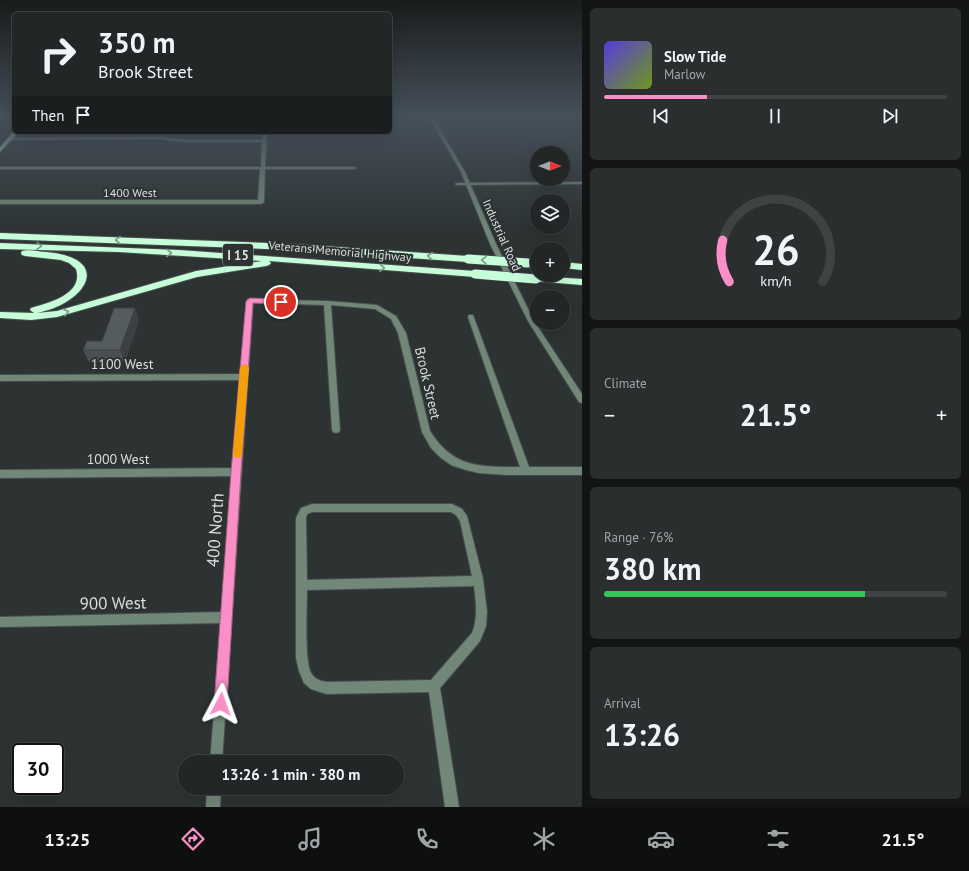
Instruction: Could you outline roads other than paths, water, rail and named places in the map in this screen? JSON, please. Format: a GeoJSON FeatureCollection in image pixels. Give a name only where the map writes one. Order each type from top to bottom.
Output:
{"type":"FeatureCollection","features":[{"type":"Feature","properties":{"kind":"highway","name":"Veterans Memorial Highway"},"geometry":{"type":"LineString","coordinates":[[0,236],[323,249],[398,253],[530,264]]}},
{"type":"Feature","properties":{"kind":"highway","name":"Veterans Memorial Highway"},"geometry":{"type":"LineString","coordinates":[[0,246],[235,255],[357,266],[582,282]]}},
{"type":"Feature","properties":{"kind":"highway"},"geometry":{"type":"LineString","coordinates":[[0,250],[67,259],[80,269],[82,281],[79,287],[68,298],[47,308],[25,312],[0,310]]}},
{"type":"Feature","properties":{"kind":"highway"},"geometry":{"type":"LineString","coordinates":[[0,315],[31,317],[56,314],[173,280],[242,266],[277,263],[357,266]]}},
{"type":"Feature","properties":{"kind":"highway"},"geometry":{"type":"LineString","coordinates":[[570,266],[582,267]]}},
{"type":"Feature","properties":{"kind":"street"},"geometry":{"type":"LineString","coordinates":[[262,168],[263,155]]}},
{"type":"Feature","properties":{"kind":"street","name":"Industrial Road"},"geometry":{"type":"LineString","coordinates":[[453,155],[468,184],[493,244],[531,321],[582,400]]}},
{"type":"Feature","properties":{"kind":"street"},"geometry":{"type":"LineString","coordinates":[[0,168],[354,168]]}},
{"type":"Feature","properties":{"kind":"street","name":"1400 West"},"geometry":{"type":"LineString","coordinates":[[0,202],[261,202],[262,168]]}},
{"type":"Feature","properties":{"kind":"street"},"geometry":{"type":"LineString","coordinates":[[457,184],[582,183]]}},
{"type":"Feature","properties":{"kind":"street","name":"Brook Street"},"geometry":{"type":"LineString","coordinates":[[250,301],[327,303],[377,307],[394,318],[402,332],[426,432],[434,445],[444,455],[456,463],[473,469],[485,471],[582,471]]}},
{"type":"Feature","properties":{"kind":"street","name":"400 North"},"geometry":{"type":"LineString","coordinates":[[217,755],[236,472],[250,301]]}},
{"type":"Feature","properties":{"kind":"street"},"geometry":{"type":"LineString","coordinates":[[327,303],[336,430]]}},
{"type":"Feature","properties":{"kind":"street"},"geometry":{"type":"LineString","coordinates":[[471,317],[526,471]]}},
{"type":"Feature","properties":{"kind":"street","name":"1100 West"},"geometry":{"type":"LineString","coordinates":[[0,378],[244,377]]}},
{"type":"Feature","properties":{"kind":"street","name":"1000 West"},"geometry":{"type":"LineString","coordinates":[[0,474],[236,472]]}},
{"type":"Feature","properties":{"kind":"street"},"geometry":{"type":"LineString","coordinates":[[312,508],[452,508],[459,512],[464,519],[478,581],[482,613],[477,636],[434,686],[327,688],[315,686],[306,678],[302,658],[301,585],[301,518],[304,511],[312,508]]}},
{"type":"Feature","properties":{"kind":"street"},"geometry":{"type":"LineString","coordinates":[[301,585],[478,581]]}},
{"type":"Feature","properties":{"kind":"street","name":"900 West"},"geometry":{"type":"LineString","coordinates":[[0,622],[227,617]]}},
{"type":"Feature","properties":{"kind":"street"},"geometry":{"type":"LineString","coordinates":[[434,686],[452,807]]}},
{"type":"Feature","properties":{"kind":"street"},"geometry":{"type":"LineString","coordinates":[[213,807],[214,795]]}}]}
